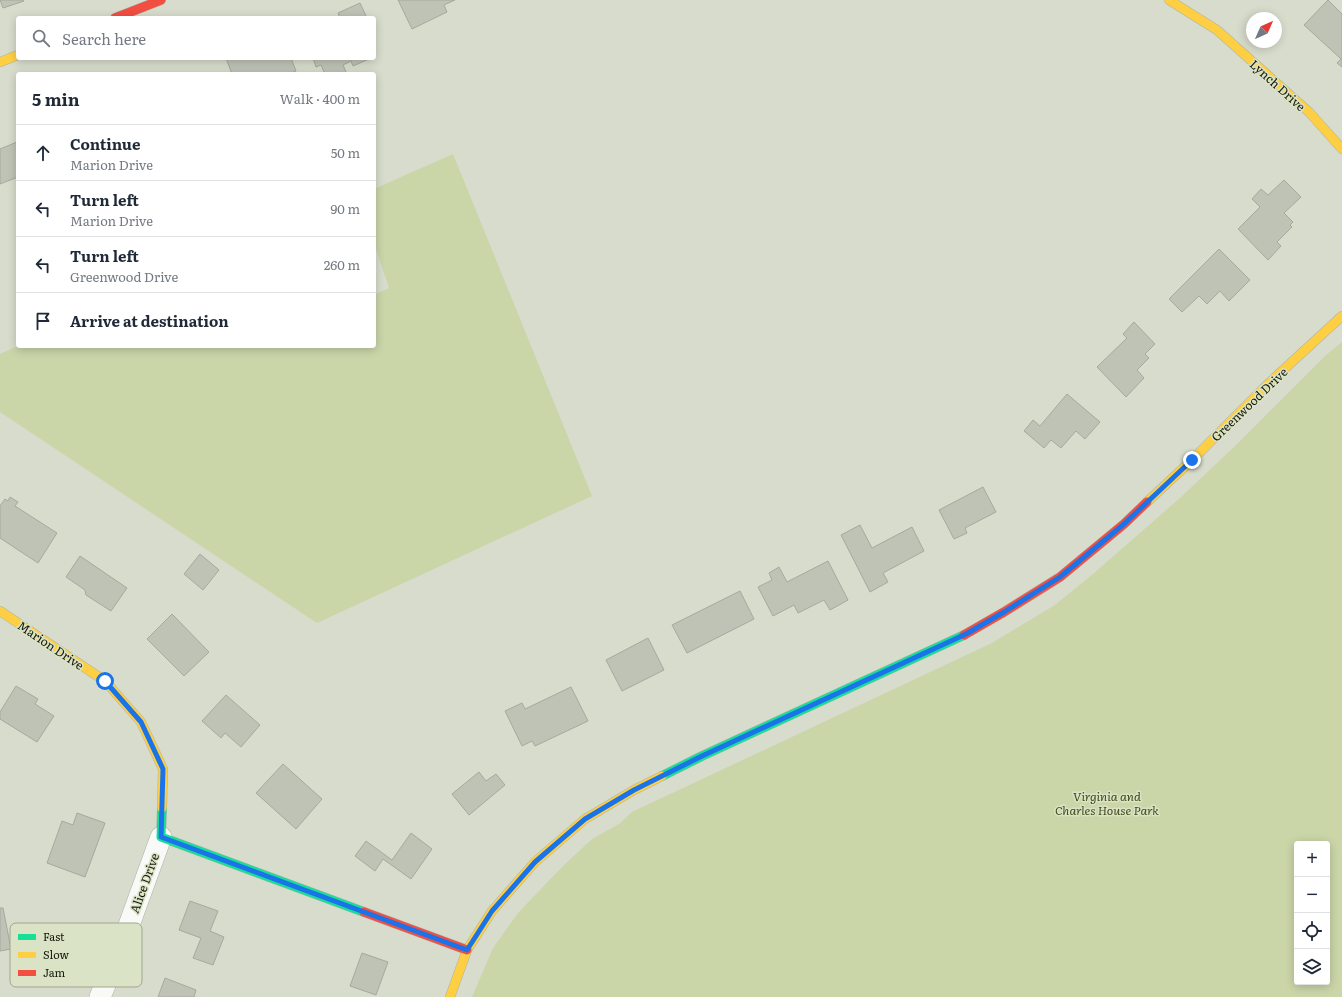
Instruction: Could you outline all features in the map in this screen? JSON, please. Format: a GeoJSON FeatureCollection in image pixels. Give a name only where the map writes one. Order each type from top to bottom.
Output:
{"type":"FeatureCollection","features":[{"type":"Feature","properties":{"kind":"street"},"geometry":{"type":"LineString","coordinates":[[120,16],[161,0]]}},
{"type":"Feature","properties":{"kind":"street","name":"Lynch Drive"},"geometry":{"type":"LineString","coordinates":[[1169,0],[1217,30],[1309,112],[1342,149]]}},
{"type":"Feature","properties":{"kind":"street"},"geometry":{"type":"LineString","coordinates":[[0,62],[16,56]]}},
{"type":"Feature","properties":{"kind":"street","name":"Greenwood Drive"},"geometry":{"type":"LineString","coordinates":[[450,997],[467,950],[492,911],[535,862],[585,819],[634,790],[702,756],[966,634],[1060,577],[1124,524],[1192,460],[1268,384],[1342,316]]}},
{"type":"Feature","properties":{"kind":"street","name":"Marion Drive"},"geometry":{"type":"LineString","coordinates":[[0,611],[105,681],[141,722],[163,769],[161,837]]}},
{"type":"Feature","properties":{"kind":"street"},"geometry":{"type":"LineString","coordinates":[[161,837],[467,950]]}},
{"type":"Feature","properties":{"kind":"street","name":"Alice Drive"},"geometry":{"type":"LineString","coordinates":[[130,923],[161,837]]}},
{"type":"Feature","properties":{"kind":"street","name":"Alice Drive"},"geometry":{"type":"LineString","coordinates":[[100,997],[104,987]]}},
{"type":"Feature","properties":{"kind":"green space"},"geometry":{"type":"Polygon","coordinates":[[[453,154],[592,496],[317,623],[0,412],[0,354],[16,347],[376,348],[376,294],[389,288],[376,249],[376,188],[453,154]]]}},
{"type":"Feature","properties":{"kind":"green space","name":"Virginia and Charles House Park"},"geometry":{"type":"Polygon","coordinates":[[[1342,342],[1342,997],[472,997],[493,948],[518,913],[561,868],[592,839],[619,824],[632,812],[992,643],[1055,605],[1180,498],[1233,448],[1325,356],[1342,342]]]}},
{"type":"Feature","properties":{"kind":"building"},"geometry":{"type":"Polygon","coordinates":[[[0,0],[23,0],[24,1],[3,8],[0,0]]]}},
{"type":"Feature","properties":{"kind":"building"},"geometry":{"type":"Polygon","coordinates":[[[398,0],[455,0],[444,5],[447,12],[412,29],[398,0]]]}},
{"type":"Feature","properties":{"kind":"building"},"geometry":{"type":"Polygon","coordinates":[[[1328,0],[1342,14],[1342,67],[1337,63],[1341,59],[1304,25],[1328,0]]]}},
{"type":"Feature","properties":{"kind":"building"},"geometry":{"type":"Polygon","coordinates":[[[360,3],[366,16],[339,16],[338,13],[360,3]]]}},
{"type":"Feature","properties":{"kind":"building"},"geometry":{"type":"Polygon","coordinates":[[[227,60],[292,60],[296,71],[294,72],[231,72],[227,60]]]}},
{"type":"Feature","properties":{"kind":"building"},"geometry":{"type":"Polygon","coordinates":[[[314,60],[367,60],[353,66],[351,61],[343,65],[346,72],[324,72],[321,65],[316,67],[314,60]]]}},
{"type":"Feature","properties":{"kind":"building"},"geometry":{"type":"Polygon","coordinates":[[[16,142],[16,178],[0,184],[0,149],[16,142]]]}},
{"type":"Feature","properties":{"kind":"building"},"geometry":{"type":"Polygon","coordinates":[[[1284,180],[1301,197],[1284,213],[1293,222],[1290,225],[1292,227],[1277,242],[1281,246],[1268,260],[1238,229],[1260,207],[1252,199],[1261,189],[1268,195],[1284,180]]]}},
{"type":"Feature","properties":{"kind":"building"},"geometry":{"type":"Polygon","coordinates":[[[1219,249],[1250,280],[1229,301],[1220,291],[1207,304],[1199,296],[1182,312],[1169,299],[1219,249]]]}},
{"type":"Feature","properties":{"kind":"building"},"geometry":{"type":"Polygon","coordinates":[[[1134,322],[1155,344],[1145,354],[1149,358],[1137,370],[1144,378],[1126,397],[1097,367],[1127,338],[1123,334],[1134,322]]]}},
{"type":"Feature","properties":{"kind":"building"},"geometry":{"type":"Polygon","coordinates":[[[1067,394],[1100,422],[1085,439],[1076,431],[1061,448],[1051,440],[1044,448],[1024,431],[1033,420],[1040,426],[1067,394]]]}},
{"type":"Feature","properties":{"kind":"building"},"geometry":{"type":"Polygon","coordinates":[[[983,487],[996,512],[965,528],[967,533],[954,539],[939,510],[983,487]]]}},
{"type":"Feature","properties":{"kind":"building"},"geometry":{"type":"Polygon","coordinates":[[[10,497],[18,502],[15,506],[57,533],[38,563],[0,538],[0,506],[5,499],[8,501],[10,497]]]}},
{"type":"Feature","properties":{"kind":"building"},"geometry":{"type":"Polygon","coordinates":[[[860,525],[872,548],[912,527],[924,551],[883,573],[888,582],[870,592],[841,535],[860,525]]]}},
{"type":"Feature","properties":{"kind":"building"},"geometry":{"type":"Polygon","coordinates":[[[200,554],[219,570],[203,590],[184,574],[200,554]]]}},
{"type":"Feature","properties":{"kind":"building"},"geometry":{"type":"Polygon","coordinates":[[[80,556],[127,588],[111,611],[86,595],[85,590],[66,577],[80,556]]]}},
{"type":"Feature","properties":{"kind":"building"},"geometry":{"type":"Polygon","coordinates":[[[828,561],[848,600],[830,610],[824,600],[798,613],[794,605],[773,616],[758,587],[772,580],[769,573],[779,567],[787,582],[828,561]]]}},
{"type":"Feature","properties":{"kind":"building"},"geometry":{"type":"Polygon","coordinates":[[[740,591],[754,619],[687,653],[672,625],[740,591]]]}},
{"type":"Feature","properties":{"kind":"building"},"geometry":{"type":"Polygon","coordinates":[[[172,614],[209,652],[184,676],[147,639],[172,614]]]}},
{"type":"Feature","properties":{"kind":"building"},"geometry":{"type":"Polygon","coordinates":[[[648,638],[664,670],[622,691],[606,660],[648,638]]]}},
{"type":"Feature","properties":{"kind":"building"},"geometry":{"type":"Polygon","coordinates":[[[16,686],[38,699],[35,704],[54,716],[37,742],[0,719],[0,712],[16,686]]]}},
{"type":"Feature","properties":{"kind":"building"},"geometry":{"type":"Polygon","coordinates":[[[571,687],[588,721],[535,746],[532,741],[522,746],[505,711],[522,703],[525,709],[571,687]]]}},
{"type":"Feature","properties":{"kind":"building"},"geometry":{"type":"Polygon","coordinates":[[[226,695],[260,725],[241,747],[225,733],[221,738],[202,721],[226,695]]]}},
{"type":"Feature","properties":{"kind":"building"},"geometry":{"type":"Polygon","coordinates":[[[283,764],[322,799],[296,829],[256,793],[283,764]]]}},
{"type":"Feature","properties":{"kind":"building"},"geometry":{"type":"Polygon","coordinates":[[[479,772],[486,781],[496,774],[505,785],[469,815],[452,794],[479,772]]]}},
{"type":"Feature","properties":{"kind":"building"},"geometry":{"type":"Polygon","coordinates":[[[77,813],[105,823],[85,877],[47,863],[62,821],[73,825],[77,813]]]}},
{"type":"Feature","properties":{"kind":"building"},"geometry":{"type":"Polygon","coordinates":[[[411,833],[432,849],[411,879],[383,859],[375,871],[355,856],[366,841],[392,860],[411,833]]]}},
{"type":"Feature","properties":{"kind":"building"},"geometry":{"type":"Polygon","coordinates":[[[190,901],[218,911],[210,931],[224,937],[213,965],[193,958],[201,938],[179,930],[190,901]]]}},
{"type":"Feature","properties":{"kind":"building"},"geometry":{"type":"Polygon","coordinates":[[[0,908],[3,908],[10,949],[0,951],[0,908]]]}},
{"type":"Feature","properties":{"kind":"building"},"geometry":{"type":"Polygon","coordinates":[[[362,953],[388,962],[376,995],[350,986],[362,953]]]}},
{"type":"Feature","properties":{"kind":"building"},"geometry":{"type":"Polygon","coordinates":[[[165,978],[196,990],[194,997],[158,997],[165,978]]]}},
{"type":"Feature","properties":{"kind":"traffic: fast"},"geometry":{"type":"LineString","coordinates":[[662,776],[702,756],[964,635]]}},
{"type":"Feature","properties":{"kind":"traffic: fast"},"geometry":{"type":"LineString","coordinates":[[162,808],[161,837],[364,912]]}},
{"type":"Feature","properties":{"kind":"traffic: slow"},"geometry":{"type":"LineString","coordinates":[[1169,0],[1217,30],[1309,112],[1342,149]]}},
{"type":"Feature","properties":{"kind":"traffic: slow"},"geometry":{"type":"LineString","coordinates":[[0,62],[16,56]]}},
{"type":"Feature","properties":{"kind":"traffic: slow"},"geometry":{"type":"LineString","coordinates":[[1147,502],[1192,460],[1268,384],[1342,316]]}},
{"type":"Feature","properties":{"kind":"traffic: slow"},"geometry":{"type":"LineString","coordinates":[[0,611],[105,681],[141,722],[163,769],[162,808]]}},
{"type":"Feature","properties":{"kind":"traffic: slow"},"geometry":{"type":"LineString","coordinates":[[450,997],[467,950],[492,911],[535,862],[585,819],[634,790],[662,776]]}},
{"type":"Feature","properties":{"kind":"traffic: jam"},"geometry":{"type":"LineString","coordinates":[[120,16],[161,0]]}},
{"type":"Feature","properties":{"kind":"traffic: jam"},"geometry":{"type":"LineString","coordinates":[[964,635],[1060,577],[1124,524],[1147,502]]}},
{"type":"Feature","properties":{"kind":"traffic: jam"},"geometry":{"type":"LineString","coordinates":[[364,912],[467,950]]}},
{"type":"Feature","properties":{"kind":"route"},"geometry":{"type":"LineString","coordinates":[[105,681],[141,722],[163,769],[161,837],[467,950],[492,911],[535,862],[585,819],[634,790],[702,756],[966,634],[1004,612],[1060,577],[1124,524],[1192,460]]}}]}
